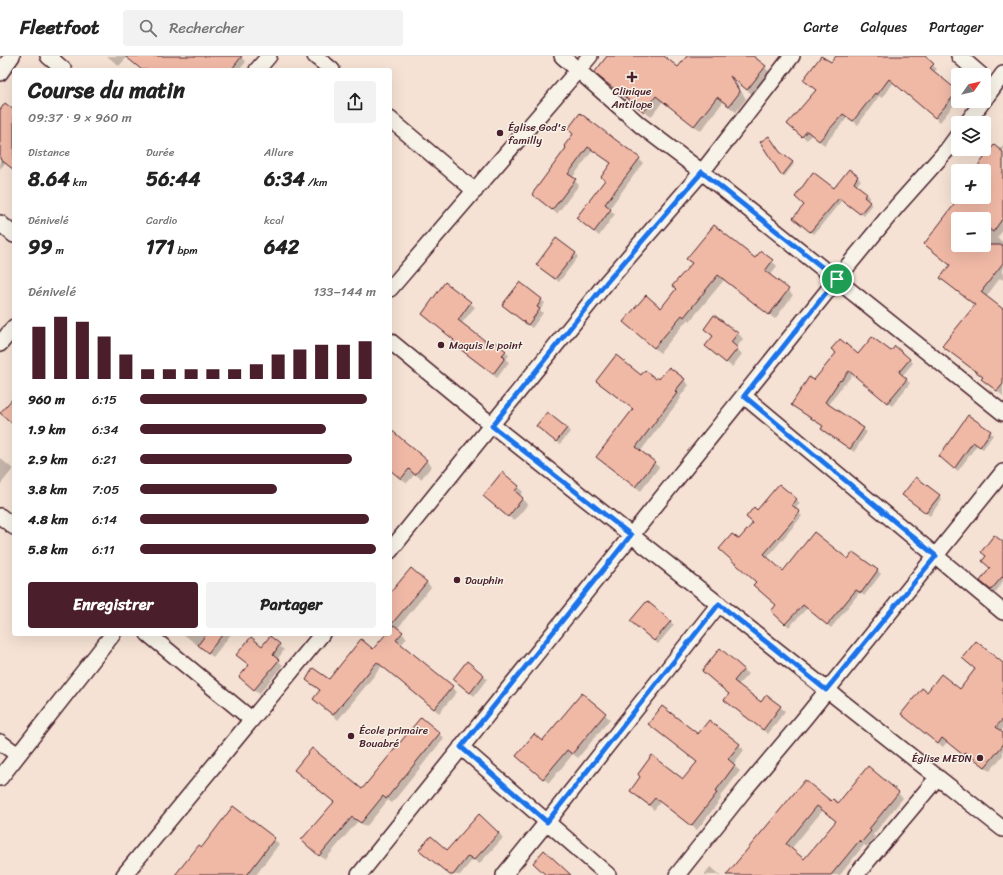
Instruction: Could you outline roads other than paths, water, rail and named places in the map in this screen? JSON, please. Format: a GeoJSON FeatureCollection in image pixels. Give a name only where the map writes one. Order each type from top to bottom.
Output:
{"type":"FeatureCollection","features":[{"type":"Feature","properties":{"kind":"street"},"geometry":{"type":"LineString","coordinates":[[0,73],[12,56]]}},
{"type":"Feature","properties":{"kind":"street"},"geometry":{"type":"LineString","coordinates":[[48,56],[62,68]]}},
{"type":"Feature","properties":{"kind":"street"},"geometry":{"type":"LineString","coordinates":[[259,68],[269,56]]}},
{"type":"Feature","properties":{"kind":"street"},"geometry":{"type":"LineString","coordinates":[[315,56],[330,68]]}},
{"type":"Feature","properties":{"kind":"street"},"geometry":{"type":"LineString","coordinates":[[562,56],[640,125],[837,279],[1003,413]]}},
{"type":"Feature","properties":{"kind":"street"},"geometry":{"type":"LineString","coordinates":[[392,287],[590,56]]}},
{"type":"Feature","properties":{"kind":"street"},"geometry":{"type":"LineString","coordinates":[[392,549],[606,283],[702,172],[792,56]]}},
{"type":"Feature","properties":{"kind":"street"},"geometry":{"type":"LineString","coordinates":[[959,56],[973,68]]}},
{"type":"Feature","properties":{"kind":"street"},"geometry":{"type":"LineString","coordinates":[[994,86],[1003,74]]}},
{"type":"Feature","properties":{"kind":"street"},"geometry":{"type":"LineString","coordinates":[[972,116],[979,108]]}},
{"type":"Feature","properties":{"kind":"street"},"geometry":{"type":"LineString","coordinates":[[392,121],[475,191]]}},
{"type":"Feature","properties":{"kind":"street"},"geometry":{"type":"LineString","coordinates":[[359,875],[837,279],[897,206],[951,145]]}},
{"type":"Feature","properties":{"kind":"street"},"geometry":{"type":"LineString","coordinates":[[0,223],[12,233]]}},
{"type":"Feature","properties":{"kind":"street"},"geometry":{"type":"LineString","coordinates":[[0,344],[12,329]]}},
{"type":"Feature","properties":{"kind":"street"},"geometry":{"type":"LineString","coordinates":[[392,343],[492,426],[1003,829]]}},
{"type":"Feature","properties":{"kind":"street"},"geometry":{"type":"LineString","coordinates":[[744,396],[1003,612]]}},
{"type":"Feature","properties":{"kind":"street"},"geometry":{"type":"LineString","coordinates":[[677,875],[712,829],[1003,472]]}},
{"type":"Feature","properties":{"kind":"street"},"geometry":{"type":"LineString","coordinates":[[504,875],[719,604]]}},
{"type":"Feature","properties":{"kind":"street"},"geometry":{"type":"LineString","coordinates":[[0,778],[111,636]]}},
{"type":"Feature","properties":{"kind":"street"},"geometry":{"type":"LineString","coordinates":[[150,636],[251,718]]}},
{"type":"Feature","properties":{"kind":"street"},"geometry":{"type":"LineString","coordinates":[[124,875],[251,718],[320,636]]}},
{"type":"Feature","properties":{"kind":"street"},"geometry":{"type":"LineString","coordinates":[[0,742],[18,756]]}},
{"type":"Feature","properties":{"kind":"street"},"geometry":{"type":"LineString","coordinates":[[461,747],[608,875]]}},
{"type":"Feature","properties":{"kind":"street"},"geometry":{"type":"LineString","coordinates":[[856,875],[937,778]]}},
{"type":"Feature","properties":{"kind":"place","name":"Clinique Antilope"},"geometry":{"type":"Point","coordinates":[632,77]}},
{"type":"Feature","properties":{"kind":"place","name":"Église God's familly"},"geometry":{"type":"Point","coordinates":[500,133]}},
{"type":"Feature","properties":{"kind":"place","name":"Maquis le point"},"geometry":{"type":"Point","coordinates":[441,345]}},
{"type":"Feature","properties":{"kind":"place","name":"Dauphin"},"geometry":{"type":"Point","coordinates":[457,580]}},
{"type":"Feature","properties":{"kind":"place","name":"École primaire Bouabré"},"geometry":{"type":"Point","coordinates":[351,736]}},
{"type":"Feature","properties":{"kind":"place","name":"Église MEDN"},"geometry":{"type":"Point","coordinates":[980,758]}}]}
